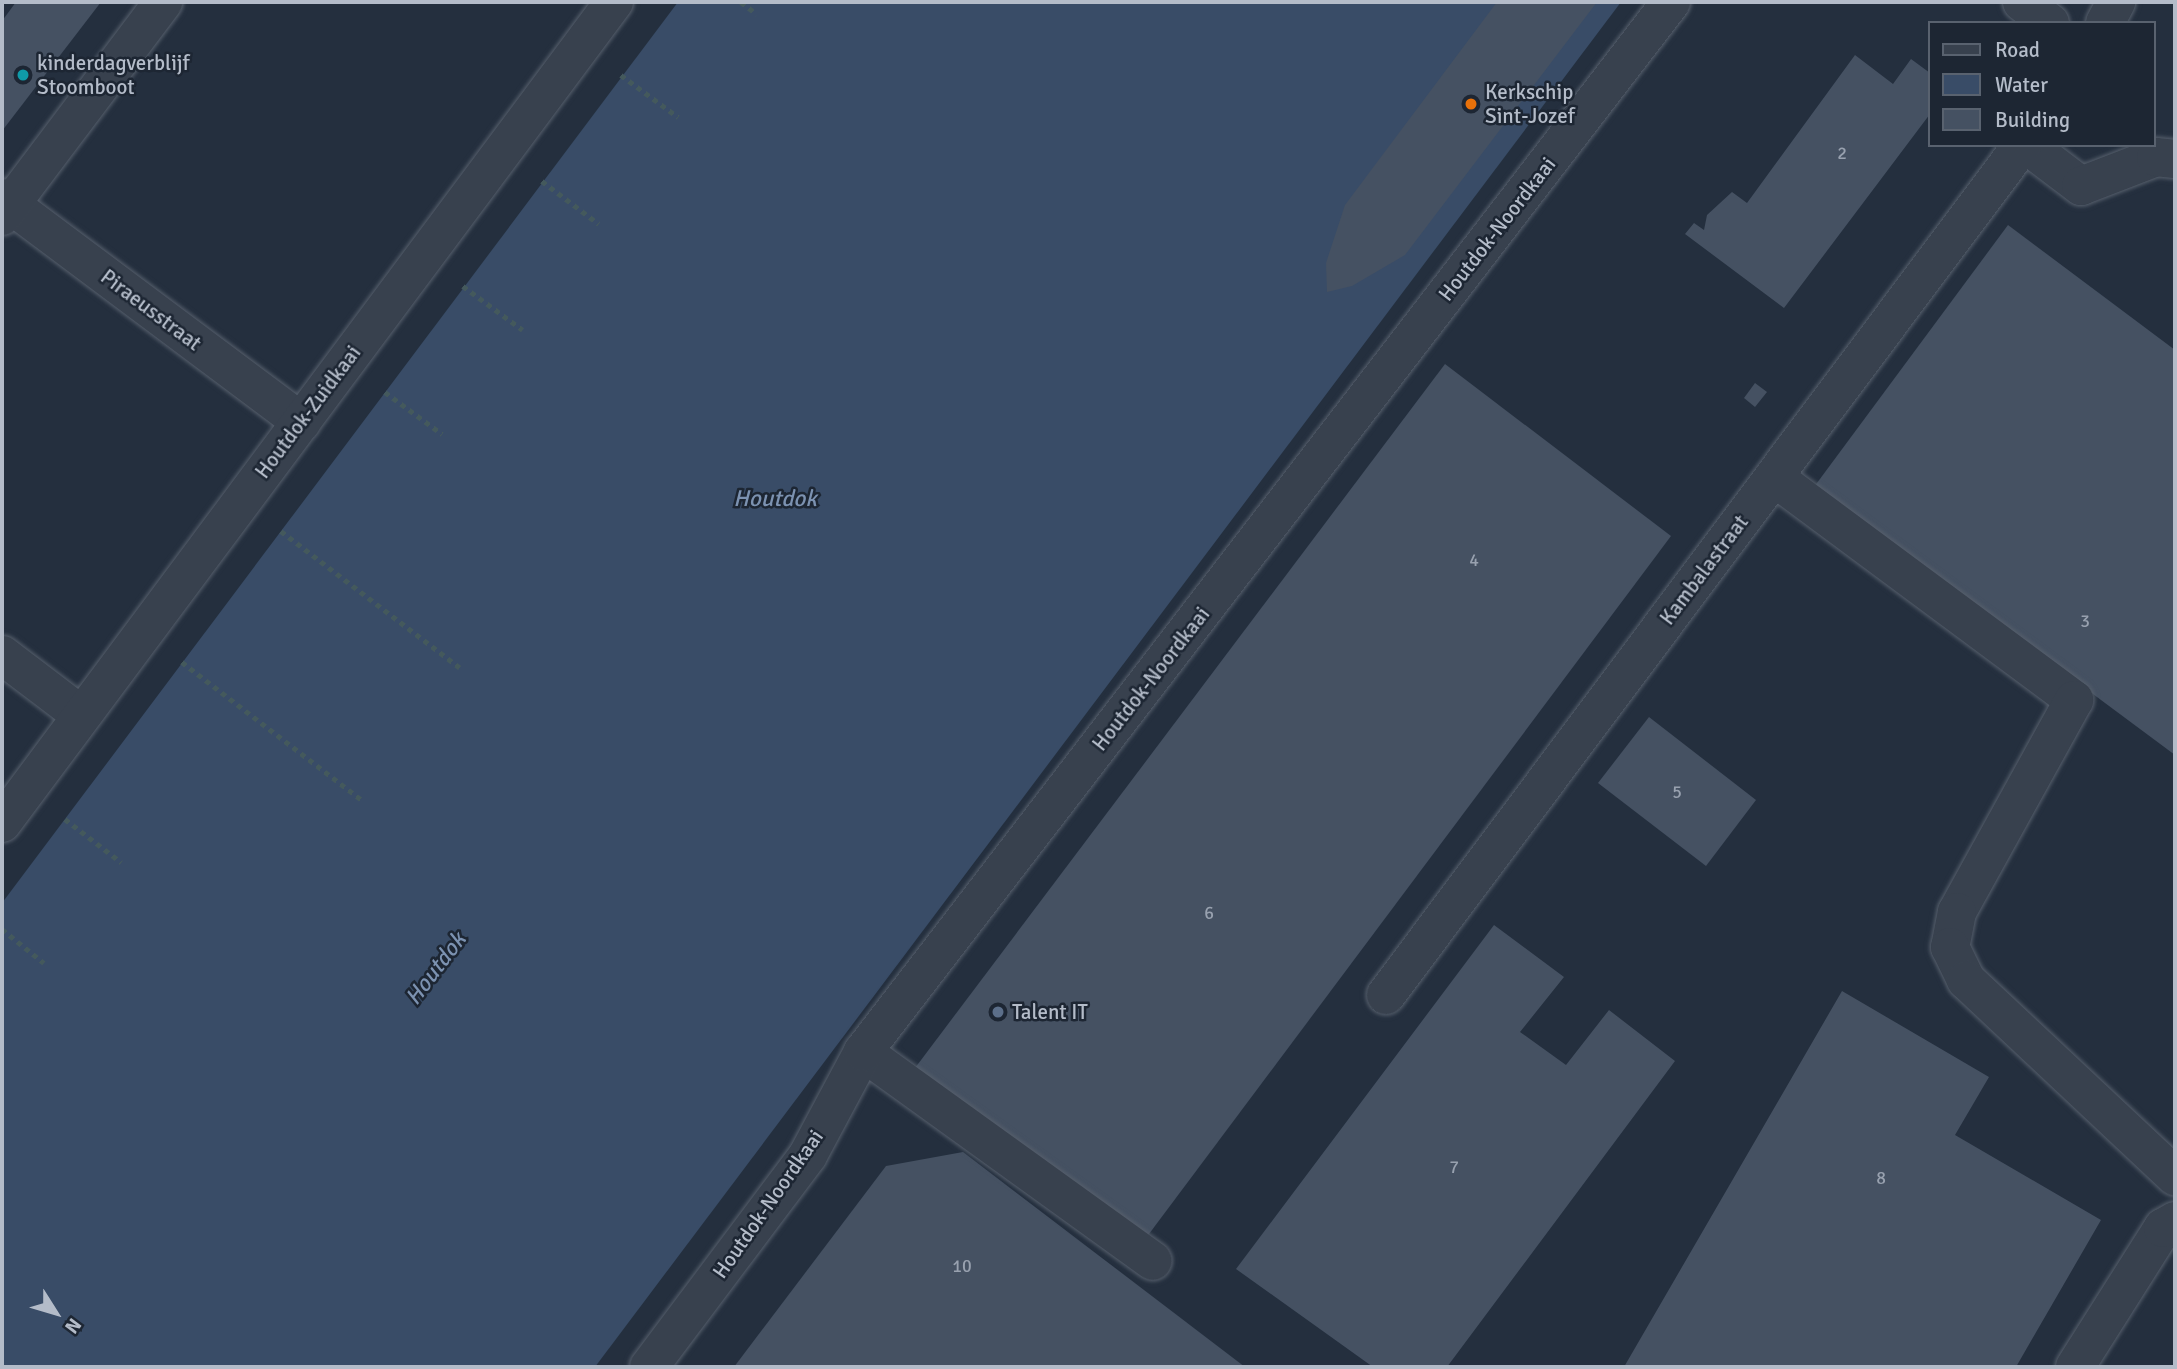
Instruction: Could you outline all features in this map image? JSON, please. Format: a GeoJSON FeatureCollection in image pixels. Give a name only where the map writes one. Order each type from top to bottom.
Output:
{"type":"FeatureCollection","features":[{"type":"Feature","properties":{"kind":"street"},"geometry":{"type":"LineString","coordinates":[[5,206],[163,2]]}},
{"type":"Feature","properties":{"kind":"street","name":"Houtdok-Zuidkaai"},"geometry":{"type":"LineString","coordinates":[[2,823],[614,2]]}},
{"type":"Feature","properties":{"kind":"street","name":"Houtdok-Noordkaai"},"geometry":{"type":"LineString","coordinates":[[649,1367],[808,1155],[863,1052],[1671,2]]}},
{"type":"Feature","properties":{"kind":"street"},"geometry":{"type":"LineString","coordinates":[[2022,2],[2047,21]]}},
{"type":"Feature","properties":{"kind":"street"},"geometry":{"type":"LineString","coordinates":[[2106,21],[2116,2]]}},
{"type":"Feature","properties":{"kind":"street","name":"Kambalastraat"},"geometry":{"type":"LineString","coordinates":[[1386,995],[2021,147]]}},
{"type":"Feature","properties":{"kind":"street"},"geometry":{"type":"LineString","coordinates":[[2031,147],[2081,186],[2156,156],[2175,159]]}},
{"type":"Feature","properties":{"kind":"street","name":"Piraeusstraat"},"geometry":{"type":"LineString","coordinates":[[5,206],[301,422]]}},
{"type":"Feature","properties":{"kind":"street"},"geometry":{"type":"LineString","coordinates":[[1774,477],[2074,700],[1957,912],[1950,947],[1966,980],[2175,1176]]}},
{"type":"Feature","properties":{"kind":"street"},"geometry":{"type":"LineString","coordinates":[[2,655],[81,715]]}},
{"type":"Feature","properties":{"kind":"street"},"geometry":{"type":"LineString","coordinates":[[863,1052],[1153,1261]]}},
{"type":"Feature","properties":{"kind":"street"},"geometry":{"type":"LineString","coordinates":[[2075,1367],[2163,1228],[2175,1221]]}},
{"type":"Feature","properties":{"kind":"path"},"geometry":{"type":"LineString","coordinates":[[741,2],[757,14]]}},
{"type":"Feature","properties":{"kind":"path"},"geometry":{"type":"LineString","coordinates":[[621,75],[678,117]]}},
{"type":"Feature","properties":{"kind":"path"},"geometry":{"type":"LineString","coordinates":[[542,181],[599,224]]}},
{"type":"Feature","properties":{"kind":"path"},"geometry":{"type":"LineString","coordinates":[[463,286],[523,330]]}},
{"type":"Feature","properties":{"kind":"path"},"geometry":{"type":"LineString","coordinates":[[385,392],[442,434]]}},
{"type":"Feature","properties":{"kind":"path"},"geometry":{"type":"LineString","coordinates":[[281,531],[460,668]]}},
{"type":"Feature","properties":{"kind":"path"},"geometry":{"type":"LineString","coordinates":[[182,662],[362,800]]}},
{"type":"Feature","properties":{"kind":"path"},"geometry":{"type":"LineString","coordinates":[[65,819],[121,862]]}},
{"type":"Feature","properties":{"kind":"path"},"geometry":{"type":"LineString","coordinates":[[2,929],[44,963]]}},
{"type":"Feature","properties":{"kind":"water","name":"Houtdok"},"geometry":{"type":"Polygon","coordinates":[[[678,2],[1621,2],[595,1367],[2,1367],[2,903],[678,2]]]}},
{"type":"Feature","properties":{"kind":"building","name":"kinderdagverblijf Stoomboot"},"geometry":{"type":"Polygon","coordinates":[[[16,2],[101,2],[2,131],[2,21],[16,2]]]}},
{"type":"Feature","properties":{"kind":"building","name":"Kerkschip Sint-Jozef"},"geometry":{"type":"Polygon","coordinates":[[[1497,2],[1597,2],[1405,255],[1352,286],[1327,292],[1326,263],[1345,205],[1497,2]]]}},
{"type":"Feature","properties":{"kind":"building"},"geometry":{"type":"Polygon","coordinates":[[[1855,55],[1893,84],[1911,59],[1928,72],[1928,117],[1784,308],[1685,234],[1694,223],[1704,230],[1707,215],[1732,192],[1747,203],[1855,55]]]}},
{"type":"Feature","properties":{"kind":"building"},"geometry":{"type":"Polygon","coordinates":[[[2008,225],[2175,350],[2175,755],[1814,487],[2008,225]]]}},
{"type":"Feature","properties":{"kind":"building"},"geometry":{"type":"Polygon","coordinates":[[[1445,364],[1671,536],[1143,1242],[912,1072],[1445,364]]]}},
{"type":"Feature","properties":{"kind":"building"},"geometry":{"type":"Polygon","coordinates":[[[1755,383],[1767,392],[1755,407],[1744,398],[1755,383]]]}},
{"type":"Feature","properties":{"kind":"building"},"geometry":{"type":"Polygon","coordinates":[[[1649,717],[1756,800],[1706,866],[1598,783],[1649,717]]]}},
{"type":"Feature","properties":{"kind":"building"},"geometry":{"type":"Polygon","coordinates":[[[1494,925],[1564,977],[1520,1032],[1566,1065],[1609,1010],[1675,1061],[1447,1367],[1373,1367],[1236,1269],[1494,925]]]}},
{"type":"Feature","properties":{"kind":"building"},"geometry":{"type":"Polygon","coordinates":[[[1842,991],[1989,1077],[1955,1135],[2101,1220],[2016,1367],[1624,1367],[1842,991]]]}},
{"type":"Feature","properties":{"kind":"building"},"geometry":{"type":"Polygon","coordinates":[[[963,1152],[1245,1367],[734,1367],[886,1166],[963,1152]]]}},
{"type":"Feature","properties":{"kind":"place","name":"kinderdagverblijf Stoomboot"},"geometry":{"type":"Point","coordinates":[23,75]}},
{"type":"Feature","properties":{"kind":"place","name":"Kerkschip Sint-Jozef"},"geometry":{"type":"Point","coordinates":[1471,104]}},
{"type":"Feature","properties":{"kind":"place","name":"Talent IT"},"geometry":{"type":"Point","coordinates":[998,1012]}}]}
